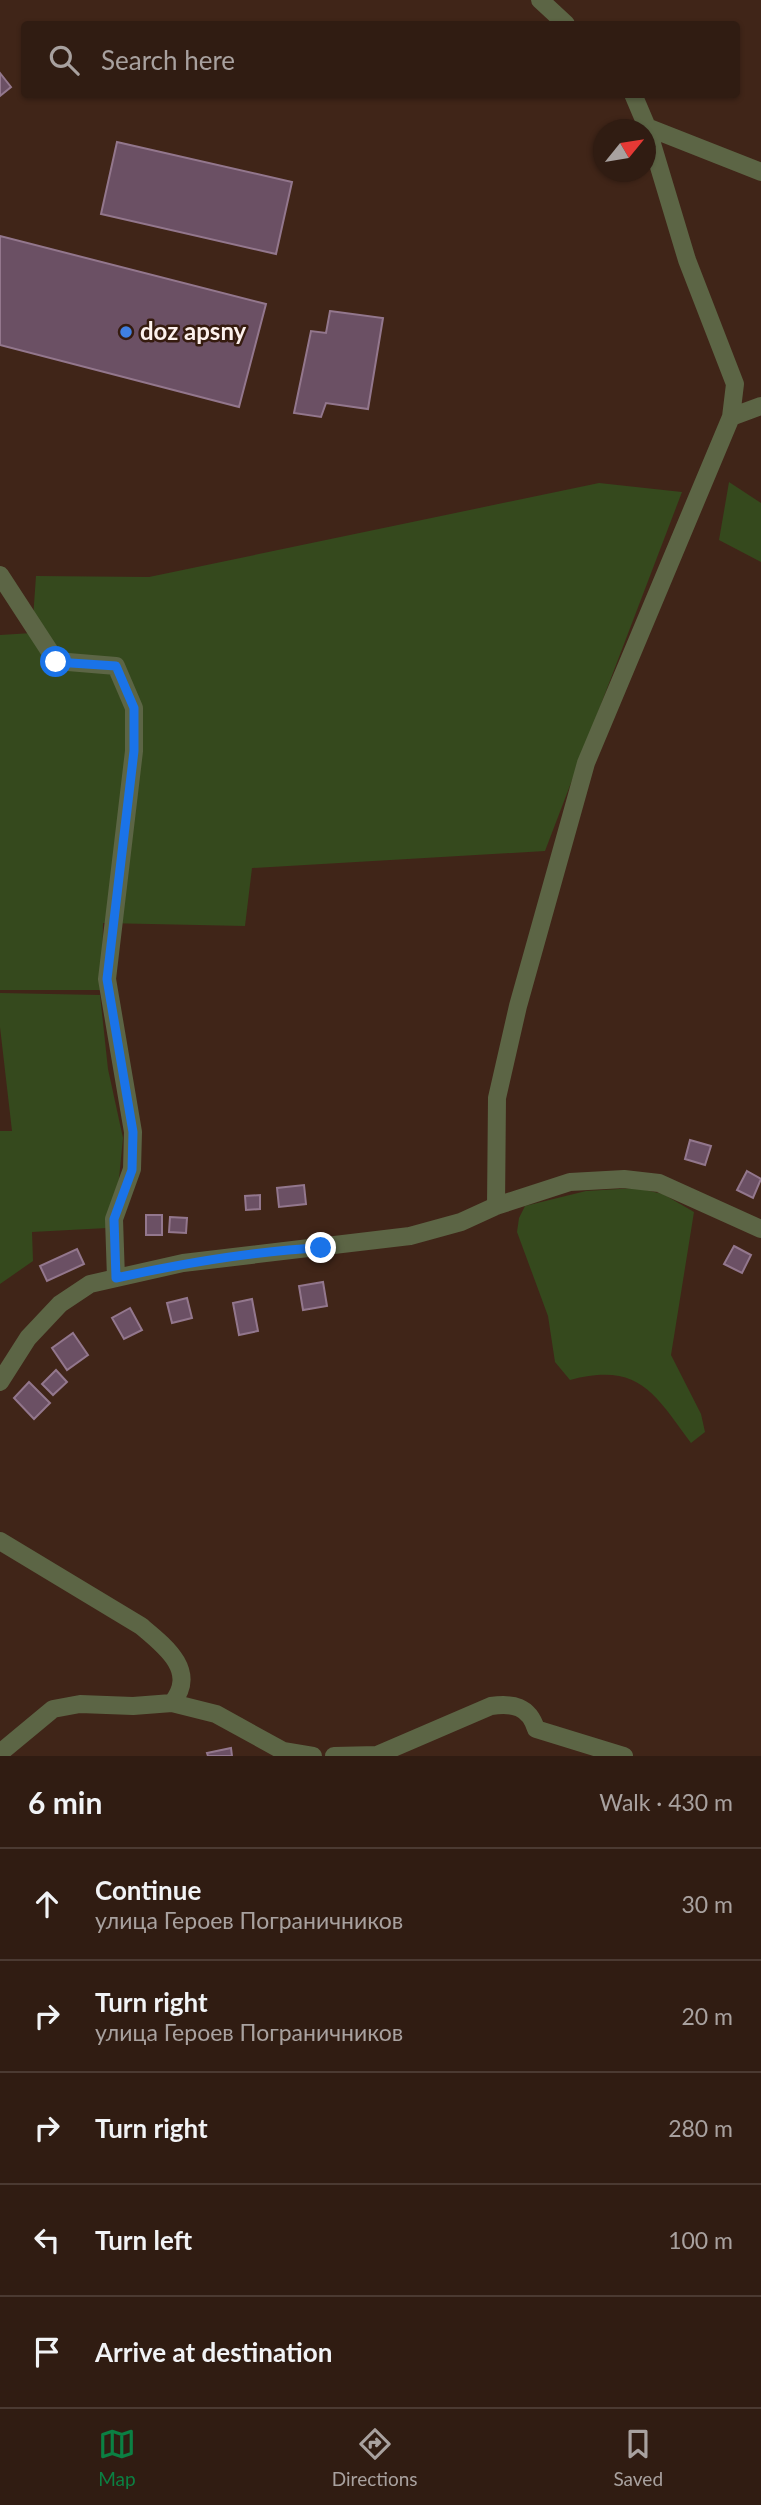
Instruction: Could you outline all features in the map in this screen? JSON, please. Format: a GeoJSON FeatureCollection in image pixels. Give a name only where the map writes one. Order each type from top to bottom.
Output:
{"type":"FeatureCollection","features":[{"type":"Feature","properties":{"kind":"street"},"geometry":{"type":"LineString","coordinates":[[540,0],[563,21]]}},
{"type":"Feature","properties":{"kind":"street"},"geometry":{"type":"LineString","coordinates":[[635,98],[644,119]]}},
{"type":"Feature","properties":{"kind":"street"},"geometry":{"type":"LineString","coordinates":[[656,131],[761,172]]}},
{"type":"Feature","properties":{"kind":"street"},"geometry":{"type":"LineString","coordinates":[[496,1206],[497,1098],[518,1006],[586,763],[731,417],[735,384],[687,260],[656,157]]}},
{"type":"Feature","properties":{"kind":"street"},"geometry":{"type":"LineString","coordinates":[[731,417],[761,406]]}},
{"type":"Feature","properties":{"kind":"street"},"geometry":{"type":"LineString","coordinates":[[0,575],[56,662],[116,666],[134,708],[134,751],[107,979],[133,1132],[132,1170],[114,1219],[116,1278]]}},
{"type":"Feature","properties":{"kind":"street"},"geometry":{"type":"LineString","coordinates":[[0,1382],[28,1338],[60,1304],[90,1284],[183,1263],[410,1236],[461,1222],[496,1206],[570,1182],[624,1179],[659,1183],[761,1229]]}},
{"type":"Feature","properties":{"kind":"street"},"geometry":{"type":"LineString","coordinates":[[0,1541],[125,1615],[161,1643],[178,1665],[184,1679],[181,1692],[172,1703]]}},
{"type":"Feature","properties":{"kind":"street"},"geometry":{"type":"LineString","coordinates":[[0,1753],[53,1709],[80,1704],[133,1706],[172,1703],[216,1714],[283,1751],[313,1756]]}},
{"type":"Feature","properties":{"kind":"street"},"geometry":{"type":"LineString","coordinates":[[334,1756],[377,1755],[491,1706],[507,1703],[523,1708],[533,1717],[536,1729],[624,1756]]}},
{"type":"Feature","properties":{"kind":"green space"},"geometry":{"type":"Polygon","coordinates":[[[729,482],[761,503],[761,562],[719,540],[729,482]]]}},
{"type":"Feature","properties":{"kind":"green space"},"geometry":{"type":"Polygon","coordinates":[[[599,483],[682,492],[545,851],[252,868],[245,926],[103,923],[102,990],[0,990],[0,635],[32,633],[36,576],[149,577],[599,483]]]}},
{"type":"Feature","properties":{"kind":"green space"},"geometry":{"type":"Polygon","coordinates":[[[0,993],[100,995],[108,1069],[123,1138],[118,1189],[107,1228],[32,1232],[33,1261],[0,1284],[0,1131],[12,1131],[0,1027],[0,993]]]}},
{"type":"Feature","properties":{"kind":"green space"},"geometry":{"type":"Polygon","coordinates":[[[636,1188],[663,1194],[694,1212],[671,1355],[701,1414],[705,1432],[691,1443],[655,1396],[642,1386],[613,1375],[593,1375],[570,1380],[555,1362],[548,1316],[517,1232],[519,1218],[525,1206],[586,1191],[636,1188]]]}},
{"type":"Feature","properties":{"kind":"building"},"geometry":{"type":"Polygon","coordinates":[[[0,73],[11,87],[0,96],[0,73]]]}},
{"type":"Feature","properties":{"kind":"building"},"geometry":{"type":"Polygon","coordinates":[[[117,142],[292,182],[276,254],[101,214],[117,142]]]}},
{"type":"Feature","properties":{"kind":"building"},"geometry":{"type":"Polygon","coordinates":[[[0,236],[266,304],[239,407],[0,345],[0,236]]]}},
{"type":"Feature","properties":{"kind":"building"},"geometry":{"type":"Polygon","coordinates":[[[330,311],[383,318],[368,409],[326,403],[321,417],[294,413],[311,331],[326,333],[330,311]]]}},
{"type":"Feature","properties":{"kind":"building"},"geometry":{"type":"Polygon","coordinates":[[[690,1140],[711,1146],[705,1165],[685,1159],[690,1140]]]}},
{"type":"Feature","properties":{"kind":"building"},"geometry":{"type":"Polygon","coordinates":[[[747,1171],[761,1179],[753,1198],[737,1190],[747,1171]]]}},
{"type":"Feature","properties":{"kind":"building"},"geometry":{"type":"Polygon","coordinates":[[[304,1185],[306,1204],[279,1207],[277,1188],[304,1185]]]}},
{"type":"Feature","properties":{"kind":"building"},"geometry":{"type":"Polygon","coordinates":[[[260,1195],[260,1209],[246,1210],[245,1196],[260,1195]]]}},
{"type":"Feature","properties":{"kind":"building"},"geometry":{"type":"Polygon","coordinates":[[[146,1215],[162,1215],[162,1235],[146,1235],[146,1215]]]}},
{"type":"Feature","properties":{"kind":"building"},"geometry":{"type":"Polygon","coordinates":[[[170,1217],[187,1218],[186,1233],[169,1232],[170,1217]]]}},
{"type":"Feature","properties":{"kind":"building"},"geometry":{"type":"Polygon","coordinates":[[[734,1246],[751,1255],[742,1273],[724,1264],[734,1246]]]}},
{"type":"Feature","properties":{"kind":"building"},"geometry":{"type":"Polygon","coordinates":[[[77,1249],[84,1264],[47,1281],[40,1266],[77,1249]]]}},
{"type":"Feature","properties":{"kind":"building"},"geometry":{"type":"Polygon","coordinates":[[[323,1282],[327,1306],[303,1310],[299,1286],[323,1282]]]}},
{"type":"Feature","properties":{"kind":"building"},"geometry":{"type":"Polygon","coordinates":[[[187,1298],[192,1318],[172,1323],[167,1303],[187,1298]]]}},
{"type":"Feature","properties":{"kind":"building"},"geometry":{"type":"Polygon","coordinates":[[[252,1299],[258,1331],[239,1335],[233,1303],[252,1299]]]}},
{"type":"Feature","properties":{"kind":"building"},"geometry":{"type":"Polygon","coordinates":[[[130,1308],[142,1330],[124,1339],[112,1318],[130,1308]]]}},
{"type":"Feature","properties":{"kind":"building"},"geometry":{"type":"Polygon","coordinates":[[[73,1333],[88,1355],[67,1370],[52,1348],[73,1333]]]}},
{"type":"Feature","properties":{"kind":"building"},"geometry":{"type":"Polygon","coordinates":[[[56,1370],[67,1382],[53,1395],[42,1384],[56,1370]]]}},
{"type":"Feature","properties":{"kind":"building"},"geometry":{"type":"Polygon","coordinates":[[[29,1382],[50,1403],[34,1419],[14,1398],[29,1382]]]}},
{"type":"Feature","properties":{"kind":"building"},"geometry":{"type":"Polygon","coordinates":[[[231,1748],[232,1756],[208,1756],[207,1753],[231,1748]]]}},
{"type":"Feature","properties":{"kind":"place","name":"doz apsny"},"geometry":{"type":"Point","coordinates":[126,332]}},
{"type":"Feature","properties":{"kind":"route"},"geometry":{"type":"LineString","coordinates":[[56,662],[116,666],[134,708],[134,751],[107,979],[133,1132],[132,1170],[114,1219],[116,1278],[183,1263],[272,1250],[321,1248]]}}]}
